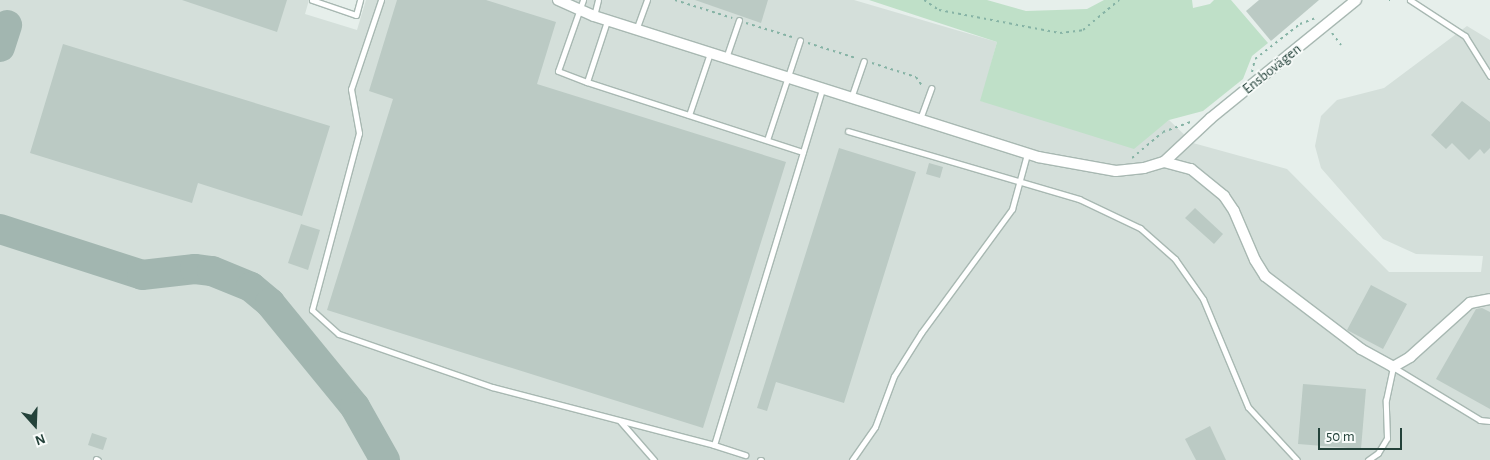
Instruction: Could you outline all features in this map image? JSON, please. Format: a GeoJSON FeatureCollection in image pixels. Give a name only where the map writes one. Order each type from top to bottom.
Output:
{"type":"FeatureCollection","features":[{"type":"Feature","properties":{"kind":"street"},"geometry":{"type":"LineString","coordinates":[[558,0],[582,5],[594,16],[636,30],[1027,154],[1116,171],[1144,168],[1164,162],[1191,169],[1224,196],[1234,211],[1254,260],[1265,276],[1361,349],[1393,367],[1410,357],[1470,303],[1490,300]]}},
{"type":"Feature","properties":{"kind":"street","name":"Ensbovägen"},"geometry":{"type":"LineString","coordinates":[[1164,162],[1356,0]]}},
{"type":"Feature","properties":{"kind":"lane"},"geometry":{"type":"LineString","coordinates":[[312,0],[356,15],[360,0]]}},
{"type":"Feature","properties":{"kind":"lane"},"geometry":{"type":"LineString","coordinates":[[381,0],[351,89],[359,133],[312,310],[339,334],[492,387],[714,445],[745,455]]}},
{"type":"Feature","properties":{"kind":"lane"},"geometry":{"type":"LineString","coordinates":[[594,16],[598,0]]}},
{"type":"Feature","properties":{"kind":"lane"},"geometry":{"type":"LineString","coordinates":[[636,30],[647,0]]}},
{"type":"Feature","properties":{"kind":"lane"},"geometry":{"type":"LineString","coordinates":[[1410,0],[1465,36],[1490,76]]}},
{"type":"Feature","properties":{"kind":"lane"},"geometry":{"type":"LineString","coordinates":[[582,5],[558,71],[803,152]]}},
{"type":"Feature","properties":{"kind":"lane"},"geometry":{"type":"LineString","coordinates":[[587,82],[607,20]]}},
{"type":"Feature","properties":{"kind":"lane"},"geometry":{"type":"LineString","coordinates":[[726,58],[738,20]]}},
{"type":"Feature","properties":{"kind":"lane"},"geometry":{"type":"LineString","coordinates":[[767,140],[800,40]]}},
{"type":"Feature","properties":{"kind":"lane"},"geometry":{"type":"LineString","coordinates":[[690,115],[710,53]]}},
{"type":"Feature","properties":{"kind":"lane"},"geometry":{"type":"LineString","coordinates":[[852,98],[864,61]]}},
{"type":"Feature","properties":{"kind":"lane"},"geometry":{"type":"LineString","coordinates":[[714,445],[822,88]]}},
{"type":"Feature","properties":{"kind":"lane"},"geometry":{"type":"LineString","coordinates":[[920,120],[931,88]]}},
{"type":"Feature","properties":{"kind":"lane"},"geometry":{"type":"LineString","coordinates":[[848,131],[1079,199],[1140,228],[1175,259],[1203,299],[1248,407],[1297,460]]}},
{"type":"Feature","properties":{"kind":"lane"},"geometry":{"type":"LineString","coordinates":[[852,460],[875,427],[894,376],[922,333],[1012,209],[1021,183],[1027,154]]}},
{"type":"Feature","properties":{"kind":"lane"},"geometry":{"type":"LineString","coordinates":[[1368,460],[1378,453],[1387,438],[1386,400],[1393,367],[1480,420],[1490,421]]}},
{"type":"Feature","properties":{"kind":"lane"},"geometry":{"type":"LineString","coordinates":[[619,421],[654,460]]}},
{"type":"Feature","properties":{"kind":"path"},"geometry":{"type":"LineString","coordinates":[[924,0],[939,10],[1060,33],[1083,30],[1119,0]]}},
{"type":"Feature","properties":{"kind":"path"},"geometry":{"type":"LineString","coordinates":[[1131,159],[1163,132],[1192,122]]}},
{"type":"Feature","properties":{"kind":"shaded area"},"geometry":{"type":"Polygon","coordinates":[[[0,0],[309,0],[305,14],[357,30],[366,0],[854,0],[997,42],[981,101],[1154,131],[1169,120],[1193,143],[1287,169],[1389,272],[1481,272],[1483,256],[1416,254],[1383,239],[1321,168],[1315,146],[1321,116],[1337,100],[1384,88],[1467,26],[1490,40],[1490,460],[0,460],[0,0]]]}},
{"type":"Feature","properties":{"kind":"green space"},"geometry":{"type":"Polygon","coordinates":[[[869,0],[987,0],[1026,11],[1087,9],[1104,0],[1192,0],[1193,8],[1210,4],[1214,0],[1231,0],[1268,43],[1252,56],[1243,79],[1203,111],[1169,120],[1134,149],[980,101],[997,42],[869,0]]]}},
{"type":"Feature","properties":{"kind":"building"},"geometry":{"type":"Polygon","coordinates":[[[182,0],[287,0],[277,32],[182,0]]]}},
{"type":"Feature","properties":{"kind":"building"},"geometry":{"type":"Polygon","coordinates":[[[397,0],[486,0],[556,22],[537,84],[786,162],[703,428],[327,310],[393,99],[369,91],[397,0]]]}},
{"type":"Feature","properties":{"kind":"building"},"geometry":{"type":"Polygon","coordinates":[[[695,0],[768,0],[761,23],[695,0]]]}},
{"type":"Feature","properties":{"kind":"building"},"geometry":{"type":"Polygon","coordinates":[[[1259,0],[1319,0],[1271,41],[1246,11],[1259,0]]]}},
{"type":"Feature","properties":{"kind":"building"},"geometry":{"type":"Polygon","coordinates":[[[63,44],[330,126],[302,216],[198,183],[192,203],[30,153],[63,44]]]}},
{"type":"Feature","properties":{"kind":"building"},"geometry":{"type":"Polygon","coordinates":[[[1462,101],[1490,122],[1490,148],[1484,154],[1480,149],[1469,160],[1452,143],[1446,149],[1431,135],[1462,101]]]}},
{"type":"Feature","properties":{"kind":"building"},"geometry":{"type":"Polygon","coordinates":[[[839,148],[916,172],[844,403],[776,382],[767,411],[757,408],[839,148]]]}},
{"type":"Feature","properties":{"kind":"building"},"geometry":{"type":"Polygon","coordinates":[[[929,163],[943,167],[940,178],[926,174],[929,163]]]}},
{"type":"Feature","properties":{"kind":"building"},"geometry":{"type":"Polygon","coordinates":[[[1195,208],[1223,234],[1214,244],[1185,218],[1195,208]]]}},
{"type":"Feature","properties":{"kind":"building"},"geometry":{"type":"Polygon","coordinates":[[[301,224],[320,230],[308,270],[288,263],[301,224]]]}},
{"type":"Feature","properties":{"kind":"building"},"geometry":{"type":"Polygon","coordinates":[[[1371,285],[1407,304],[1383,349],[1347,330],[1371,285]]]}},
{"type":"Feature","properties":{"kind":"building"},"geometry":{"type":"Polygon","coordinates":[[[1482,308],[1490,312],[1490,409],[1436,379],[1476,309],[1482,308]]]}},
{"type":"Feature","properties":{"kind":"building"},"geometry":{"type":"Polygon","coordinates":[[[1303,384],[1366,389],[1361,449],[1298,444],[1303,384]]]}},
{"type":"Feature","properties":{"kind":"building"},"geometry":{"type":"Polygon","coordinates":[[[1210,426],[1226,460],[1196,460],[1185,439],[1210,426]]]}},
{"type":"Feature","properties":{"kind":"building"},"geometry":{"type":"Polygon","coordinates":[[[92,433],[107,438],[103,450],[88,445],[92,433]]]}},
{"type":"Feature","properties":{"kind":"taxiway"},"geometry":{"type":"LineString","coordinates":[[0,47],[7,25]]}},
{"type":"Feature","properties":{"kind":"taxiway"},"geometry":{"type":"LineString","coordinates":[[0,229],[142,275],[195,269],[212,271],[251,287],[270,303],[355,407],[385,460]]}}]}
